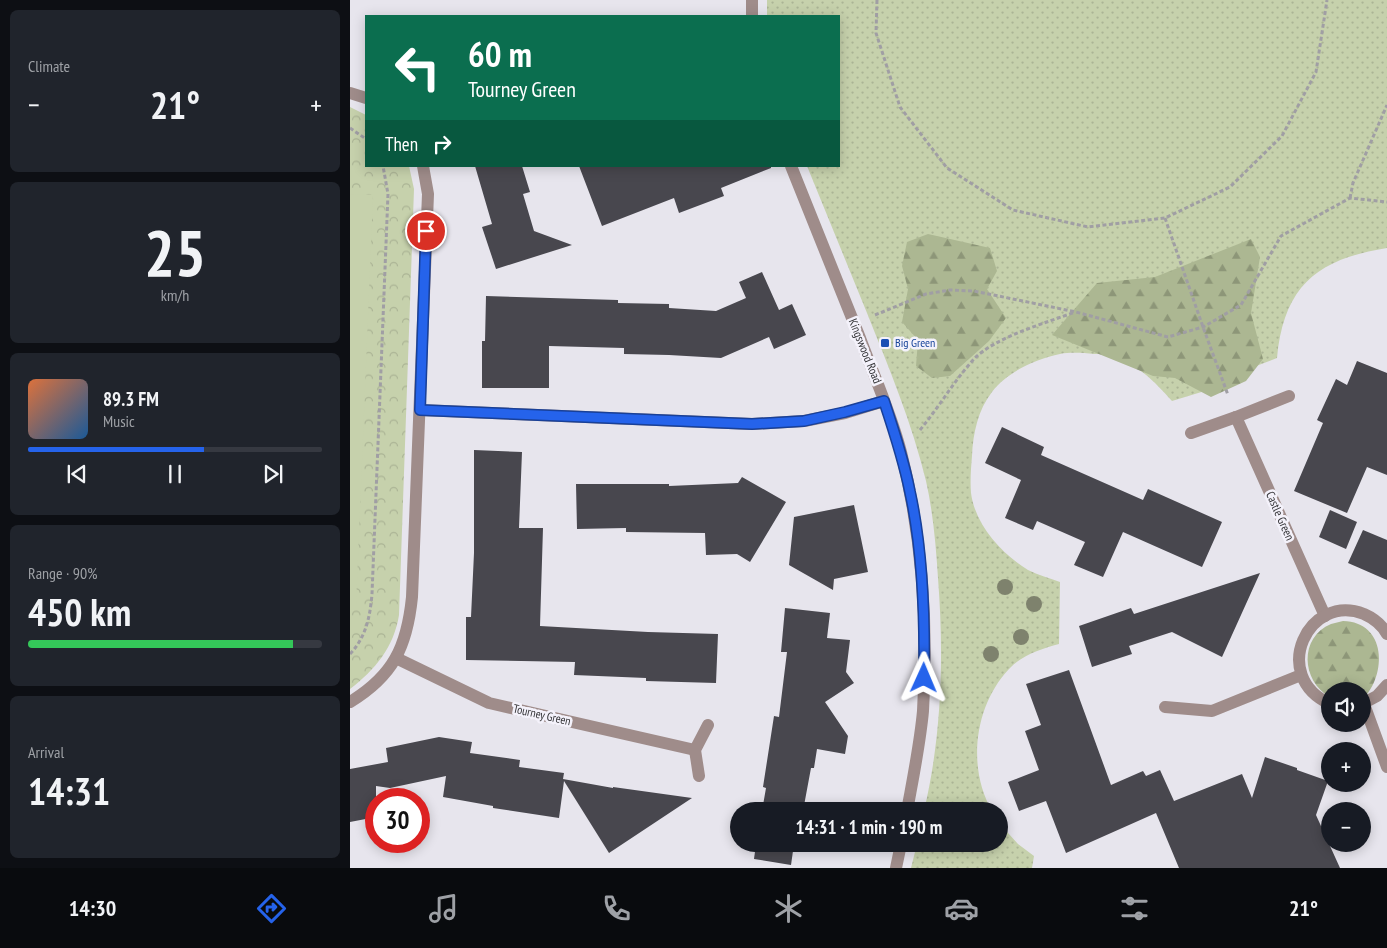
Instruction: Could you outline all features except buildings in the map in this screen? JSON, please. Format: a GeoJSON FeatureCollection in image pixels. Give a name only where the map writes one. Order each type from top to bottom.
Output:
{"type":"FeatureCollection","features":[{"type":"Feature","properties":{"kind":"street"},"geometry":{"type":"LineString","coordinates":[[752,0],[752,15]]}},
{"type":"Feature","properties":{"kind":"street"},"geometry":{"type":"LineString","coordinates":[[350,93],[365,98]]}},
{"type":"Feature","properties":{"kind":"street"},"geometry":{"type":"LineString","coordinates":[[350,702],[367,692],[382,677],[396,658],[405,640],[410,618],[428,194],[423,167]]}},
{"type":"Feature","properties":{"kind":"street","name":"Kingswood Road"},"geometry":{"type":"LineString","coordinates":[[791,167],[884,401],[900,450],[911,494],[923,602],[924,653],[923,711],[909,802]]}},
{"type":"Feature","properties":{"kind":"street"},"geometry":{"type":"LineString","coordinates":[[1192,433],[1289,396]]}},
{"type":"Feature","properties":{"kind":"street"},"geometry":{"type":"LineString","coordinates":[[420,410],[752,424],[804,421],[884,401]]}},
{"type":"Feature","properties":{"kind":"street","name":"Castle Green"},"geometry":{"type":"LineString","coordinates":[[1236,417],[1324,616]]}},
{"type":"Feature","properties":{"kind":"street"},"geometry":{"type":"LineString","coordinates":[[1321,700],[1308,688],[1301,675],[1298,661],[1302,642],[1313,624],[1324,616],[1340,611],[1356,611],[1371,617],[1387,634]]}},
{"type":"Feature","properties":{"kind":"street","name":"Tourney Green"},"geometry":{"type":"LineString","coordinates":[[396,658],[489,703],[695,750]]}},
{"type":"Feature","properties":{"kind":"street"},"geometry":{"type":"LineString","coordinates":[[1165,707],[1212,711],[1301,675]]}},
{"type":"Feature","properties":{"kind":"street"},"geometry":{"type":"LineString","coordinates":[[1371,699],[1387,685]]}},
{"type":"Feature","properties":{"kind":"street"},"geometry":{"type":"LineString","coordinates":[[698,776],[695,750],[708,725]]}},
{"type":"Feature","properties":{"kind":"street"},"geometry":{"type":"LineString","coordinates":[[1371,725],[1387,767]]}},
{"type":"Feature","properties":{"kind":"street"},"geometry":{"type":"LineString","coordinates":[[896,868],[899,852]]}},
{"type":"Feature","properties":{"kind":"path"},"geometry":{"type":"LineString","coordinates":[[877,0],[876,33],[900,107],[947,168],[1013,210],[1088,227],[1165,218],[1230,187],[1282,136],[1316,72],[1327,0]]}},
{"type":"Feature","properties":{"kind":"path"},"geometry":{"type":"LineString","coordinates":[[1350,198],[1353,183],[1387,105]]}},
{"type":"Feature","properties":{"kind":"path"},"geometry":{"type":"LineString","coordinates":[[350,128],[365,138]]}},
{"type":"Feature","properties":{"kind":"path"},"geometry":{"type":"LineString","coordinates":[[350,654],[358,645],[365,631],[370,614],[372,594],[388,194],[383,167]]}},
{"type":"Feature","properties":{"kind":"path"},"geometry":{"type":"LineString","coordinates":[[874,315],[926,294],[950,290],[974,291],[1076,312],[1168,336],[1203,327],[1241,305],[1281,236],[1350,198],[1387,202]]}},
{"type":"Feature","properties":{"kind":"path"},"geometry":{"type":"LineString","coordinates":[[1165,218],[1236,417]]}},
{"type":"Feature","properties":{"kind":"path"},"geometry":{"type":"LineString","coordinates":[[900,450],[927,422],[974,359],[988,348],[1006,339],[1076,312]]}},
{"type":"Feature","properties":{"kind":"green space","name":"Big Green"},"geometry":{"type":"Polygon","coordinates":[[[767,0],[1387,0],[1387,248],[1363,253],[1324,268],[1309,280],[1297,294],[1287,312],[1277,358],[1243,371],[1208,390],[1172,401],[1136,367],[1127,362],[1107,355],[1068,353],[1041,359],[1023,367],[998,385],[983,406],[975,430],[971,474],[971,493],[978,516],[991,538],[1009,556],[1028,570],[1060,582],[1059,644],[1039,650],[1014,664],[997,684],[988,701],[982,719],[977,757],[979,776],[988,802],[926,802],[935,754],[941,666],[940,607],[934,529],[926,481],[900,396],[807,167],[840,167],[840,15],[767,15],[767,0]]]}},
{"type":"Feature","properties":{"kind":"green space"},"geometry":{"type":"Polygon","coordinates":[[[350,107],[365,114],[365,167],[409,167],[414,189],[399,615],[393,637],[382,657],[368,674],[350,689],[350,107]]]}},
{"type":"Feature","properties":{"kind":"green space"},"geometry":{"type":"Polygon","coordinates":[[[350,194],[373,195],[356,605],[350,605],[350,194]]]}},
{"type":"Feature","properties":{"kind":"green space"},"geometry":{"type":"Polygon","coordinates":[[[928,234],[990,248],[997,271],[987,289],[1006,318],[989,341],[950,376],[932,378],[916,366],[918,340],[902,322],[908,289],[902,266],[907,242],[928,234]]]}},
{"type":"Feature","properties":{"kind":"green space"},"geometry":{"type":"Polygon","coordinates":[[[1251,239],[1260,257],[1251,313],[1263,359],[1246,381],[1211,397],[1175,378],[1153,376],[1052,335],[1097,283],[1155,277],[1251,239]]]}},
{"type":"Feature","properties":{"kind":"green space"},"geometry":{"type":"Polygon","coordinates":[[[1343,621],[1357,624],[1368,630],[1375,640],[1379,664],[1371,689],[1371,682],[1321,682],[1321,691],[1313,681],[1309,670],[1309,649],[1313,639],[1321,630],[1331,624],[1343,621]]]}},
{"type":"Feature","properties":{"kind":"green space"},"geometry":{"type":"Polygon","coordinates":[[[1008,833],[1018,844],[1034,856],[1032,868],[911,868],[915,852],[1008,852],[1008,833]]]}},
{"type":"Feature","properties":{"kind":"place","name":"Big Green"},"geometry":{"type":"Point","coordinates":[885,343]}},
{"type":"Feature","properties":{"kind":"route"},"geometry":{"type":"LineString","coordinates":[[426,231],[420,410],[752,424],[804,421],[884,401],[900,450],[911,494],[923,602],[924,678]]}}]}
